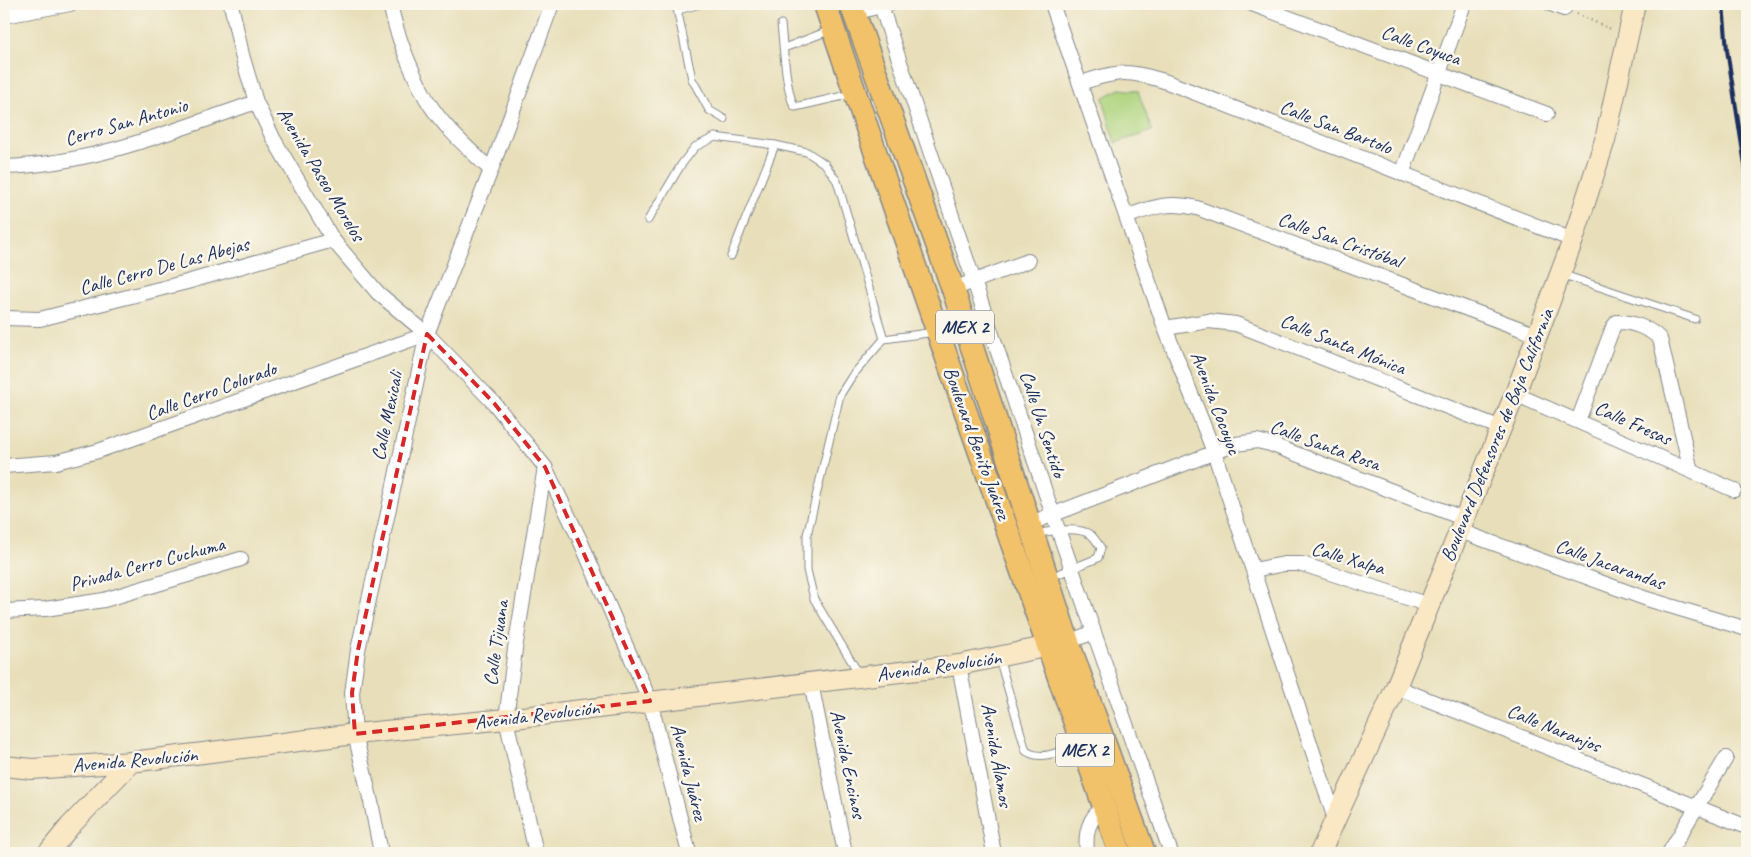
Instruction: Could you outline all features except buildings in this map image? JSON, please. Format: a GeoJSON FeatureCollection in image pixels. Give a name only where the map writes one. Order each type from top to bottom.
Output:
{"type":"FeatureCollection","features":[{"type":"Feature","properties":{"kind":"main road","name":"Boulevard Benito Juárez"},"geometry":{"type":"LineString","coordinates":[[825,4],[937,331],[1059,645],[1144,853]]}},
{"type":"Feature","properties":{"kind":"main road","name":"Boulevard Benito Juárez"},"geometry":{"type":"LineString","coordinates":[[852,9],[952,289],[1048,578],[1059,645],[1082,743],[1120,853]]}},
{"type":"Feature","properties":{"kind":"street"},"geometry":{"type":"LineString","coordinates":[[4,16],[70,4]]}},
{"type":"Feature","properties":{"kind":"street","name":"Avenida Paseo Morelos"},"geometry":{"type":"LineString","coordinates":[[231,4],[242,56],[256,102],[273,138],[333,240],[378,293],[427,334],[494,403],[545,467]]}},
{"type":"Feature","properties":{"kind":"street"},"geometry":{"type":"LineString","coordinates":[[390,4],[394,24],[428,101],[459,140],[492,170]]}},
{"type":"Feature","properties":{"kind":"street","name":"Calle Mexicali"},"geometry":{"type":"LineString","coordinates":[[381,853],[371,802],[354,734],[352,694],[358,650],[427,334],[492,170],[552,4]]}},
{"type":"Feature","properties":{"kind":"street","name":"Avenida Cocoyoc"},"geometry":{"type":"LineString","coordinates":[[1052,4],[1166,328],[1214,452],[1335,819]]}},
{"type":"Feature","properties":{"kind":"street","name":"Calle Coyuca"},"geometry":{"type":"LineString","coordinates":[[1252,4],[1547,114]]}},
{"type":"Feature","properties":{"kind":"street"},"geometry":{"type":"LineString","coordinates":[[1402,174],[1464,4]]}},
{"type":"Feature","properties":{"kind":"street","name":"Boulevard Defensores de Baja California"},"geometry":{"type":"LineString","coordinates":[[1320,853],[1396,687],[1538,335],[1573,240],[1605,140],[1635,4]]}},
{"type":"Feature","properties":{"kind":"street"},"geometry":{"type":"LineString","coordinates":[[852,9],[884,5]]}},
{"type":"Feature","properties":{"kind":"street","name":"Calle Un Sentido"},"geometry":{"type":"LineString","coordinates":[[884,5],[1053,515],[1171,853]]}},
{"type":"Feature","properties":{"kind":"street","name":"Calle San Bartolo"},"geometry":{"type":"LineString","coordinates":[[1081,83],[1112,72],[1149,77],[1573,240]]}},
{"type":"Feature","properties":{"kind":"street","name":"Cerro San Antonio"},"geometry":{"type":"LineString","coordinates":[[4,167],[40,166],[118,150],[256,102]]}},
{"type":"Feature","properties":{"kind":"street","name":"Calle San Cristóbal"},"geometry":{"type":"LineString","coordinates":[[1128,216],[1167,204],[1196,208],[1538,335]]}},
{"type":"Feature","properties":{"kind":"street","name":"Calle Cerro De Las Abejas"},"geometry":{"type":"LineString","coordinates":[[4,318],[40,319],[186,282],[333,240]]}},
{"type":"Feature","properties":{"kind":"street"},"geometry":{"type":"LineString","coordinates":[[952,289],[1028,261]]}},
{"type":"Feature","properties":{"kind":"street","name":"Calle Santa Mónica"},"geometry":{"type":"LineString","coordinates":[[1166,328],[1209,322],[1236,324],[1501,428]]}},
{"type":"Feature","properties":{"kind":"street"},"geometry":{"type":"LineString","coordinates":[[1578,421],[1613,327],[1617,322],[1623,322],[1646,329],[1660,340],[1691,471]]}},
{"type":"Feature","properties":{"kind":"street","name":"Calle Cerro Colorado"},"geometry":{"type":"LineString","coordinates":[[4,466],[56,462],[98,451],[427,334]]}},
{"type":"Feature","properties":{"kind":"street","name":"Calle Fresas"},"geometry":{"type":"LineString","coordinates":[[1515,394],[1734,490]]}},
{"type":"Feature","properties":{"kind":"street","name":"Calle Santa Rosa"},"geometry":{"type":"LineString","coordinates":[[1032,529],[1053,515],[1245,441],[1270,444],[1462,525]]}},
{"type":"Feature","properties":{"kind":"street","name":"Avenida Juárez"},"geometry":{"type":"LineString","coordinates":[[545,467],[580,540],[650,701],[689,853]]}},
{"type":"Feature","properties":{"kind":"street","name":"Calle Tijuana"},"geometry":{"type":"LineString","coordinates":[[536,853],[506,719],[515,649],[545,467]]}},
{"type":"Feature","properties":{"kind":"street","name":"Calle Jacarandas"},"geometry":{"type":"LineString","coordinates":[[1462,525],[1647,599],[1747,629]]}},
{"type":"Feature","properties":{"kind":"street","name":"Privada Cerro Cuchuma"},"geometry":{"type":"LineString","coordinates":[[4,611],[45,609],[104,600],[241,559]]}},
{"type":"Feature","properties":{"kind":"street","name":"Calle Xalpa"},"geometry":{"type":"LineString","coordinates":[[1254,570],[1284,564],[1302,564],[1429,605]]}},
{"type":"Feature","properties":{"kind":"street"},"geometry":{"type":"LineString","coordinates":[[1059,645],[1094,632]]}},
{"type":"Feature","properties":{"kind":"street","name":"Avenida Revolución"},"geometry":{"type":"LineString","coordinates":[[4,766],[32,768],[131,762],[354,734],[506,719],[959,665],[1059,645]]}},
{"type":"Feature","properties":{"kind":"street","name":"Avenida Álamos"},"geometry":{"type":"LineString","coordinates":[[959,665],[994,853]]}},
{"type":"Feature","properties":{"kind":"street","name":"Avenida Encinos"},"geometry":{"type":"LineString","coordinates":[[811,683],[845,853]]}},
{"type":"Feature","properties":{"kind":"street","name":"Calle Naranjos"},"geometry":{"type":"LineString","coordinates":[[1396,687],[1747,827]]}},
{"type":"Feature","properties":{"kind":"street"},"geometry":{"type":"LineString","coordinates":[[1669,853],[1726,758]]}},
{"type":"Feature","properties":{"kind":"street"},"geometry":{"type":"LineString","coordinates":[[48,853],[70,826],[131,762]]}},
{"type":"Feature","properties":{"kind":"street"},"geometry":{"type":"LineString","coordinates":[[1087,853],[1086,840],[1092,816],[1104,806]]}},
{"type":"Feature","properties":{"kind":"lane"},"geometry":{"type":"LineString","coordinates":[[700,4],[677,7],[692,79],[708,110],[724,119]]}},
{"type":"Feature","properties":{"kind":"lane"},"geometry":{"type":"LineString","coordinates":[[781,24],[789,90],[792,104],[795,108],[855,93]]}},
{"type":"Feature","properties":{"kind":"lane"},"geometry":{"type":"LineString","coordinates":[[784,48],[833,29]]}},
{"type":"Feature","properties":{"kind":"lane"},"geometry":{"type":"LineString","coordinates":[[648,220],[681,165],[695,147],[715,138],[775,145],[806,152],[825,164],[837,181],[884,339]]}},
{"type":"Feature","properties":{"kind":"lane"},"geometry":{"type":"LineString","coordinates":[[732,256],[775,145]]}},
{"type":"Feature","properties":{"kind":"lane"},"geometry":{"type":"LineString","coordinates":[[1560,274],[1695,319]]}},
{"type":"Feature","properties":{"kind":"lane"},"geometry":{"type":"LineString","coordinates":[[860,677],[814,599],[808,570],[807,536],[840,395],[852,376],[884,339],[937,331]]}},
{"type":"Feature","properties":{"kind":"lane"},"geometry":{"type":"LineString","coordinates":[[1032,529],[1059,529],[1087,533],[1092,536],[1101,548],[1098,558],[1048,578]]}},
{"type":"Feature","properties":{"kind":"lane"},"geometry":{"type":"LineString","coordinates":[[999,658],[1026,751],[1034,756],[1046,755],[1082,743]]}},
{"type":"Feature","properties":{"kind":"path"},"geometry":{"type":"LineString","coordinates":[[1557,6],[1629,37]]}},
{"type":"Feature","properties":{"kind":"highlighted area"},"geometry":{"type":"Polygon","coordinates":[[[427,334],[494,403],[545,467],[650,701],[355,734],[352,693],[358,650],[427,334]]]}},
{"type":"Feature","properties":{"kind":"green space"},"geometry":{"type":"Polygon","coordinates":[[[1119,89],[1138,91],[1152,131],[1115,143],[1103,98],[1119,89]]]}},
{"type":"Feature","properties":{"kind":"railway"},"geometry":{"type":"LineString","coordinates":[[1723,4],[1727,50],[1747,178]]}}]}
